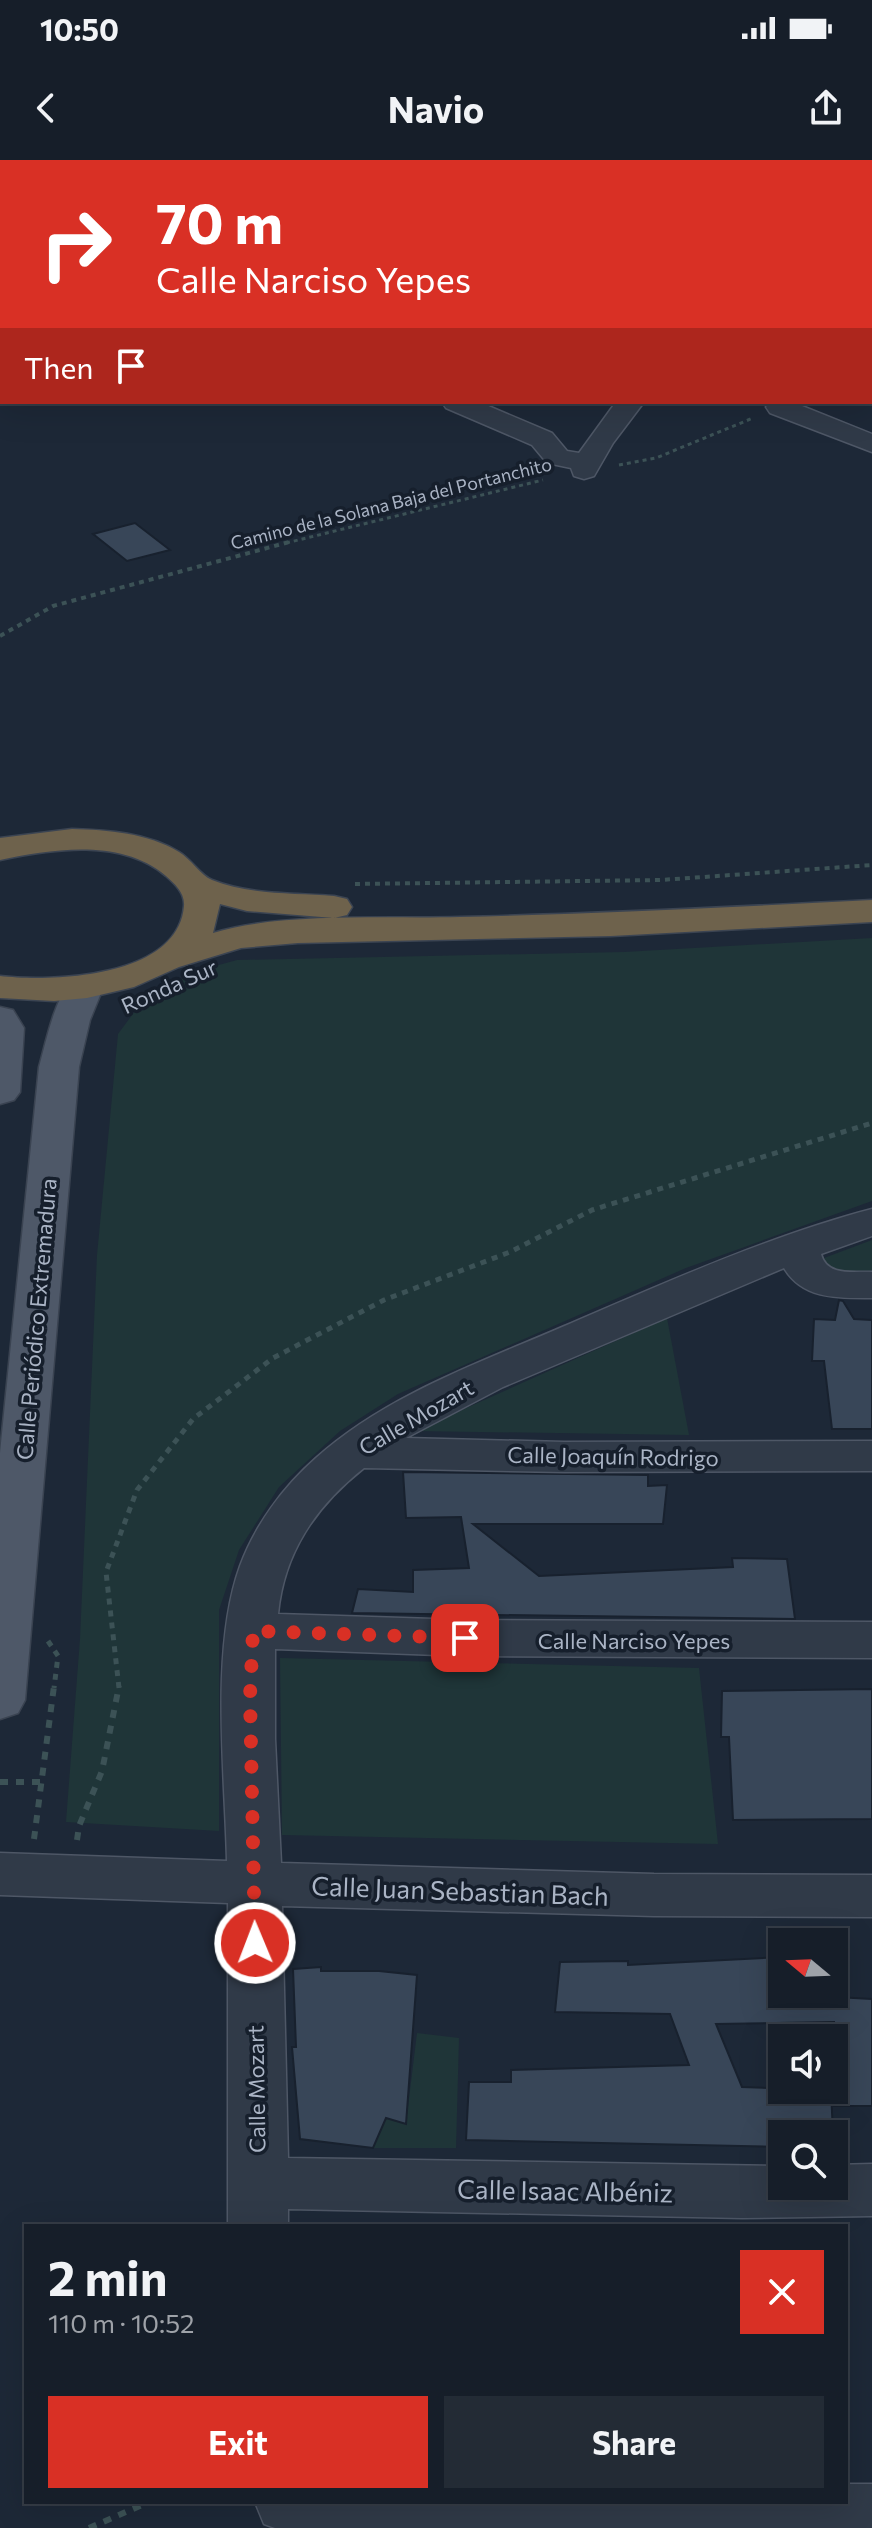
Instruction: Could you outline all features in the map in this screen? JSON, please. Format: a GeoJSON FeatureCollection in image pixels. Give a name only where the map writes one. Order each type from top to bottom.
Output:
{"type":"FeatureCollection","features":[{"type":"Feature","properties":{"kind":"highway"},"geometry":{"type":"LineString","coordinates":[[0,849],[28,842],[72,838],[114,842],[151,852],[179,867],[197,887],[202,905],[199,924],[187,942],[167,959],[143,972],[84,988],[44,991],[0,987]]}},
{"type":"Feature","properties":{"kind":"highway"},"geometry":{"type":"LineString","coordinates":[[197,887],[247,900],[323,907],[781,896],[872,889]]}},
{"type":"Feature","properties":{"kind":"highway","name":"Ronda Sur"},"geometry":{"type":"LineString","coordinates":[[167,959],[237,937],[298,932],[611,925],[872,911]]}},
{"type":"Feature","properties":{"kind":"main road","name":"Calle Periódico Extremadura"},"geometry":{"type":"LineString","coordinates":[[0,1700],[59,1067],[71,1020],[84,988]]}},
{"type":"Feature","properties":{"kind":"main road"},"geometry":{"type":"LineString","coordinates":[[0,1018],[5,1028],[0,1092]]}},
{"type":"Feature","properties":{"kind":"street"},"geometry":{"type":"LineString","coordinates":[[461,404],[542,439],[557,457],[584,466],[629,404]]}},
{"type":"Feature","properties":{"kind":"street"},"geometry":{"type":"LineString","coordinates":[[780,407],[872,444]]}},
{"type":"Feature","properties":{"kind":"street","name":"Calle Mozart"},"geometry":{"type":"LineString","coordinates":[[258,2204],[250,1696],[255,1593],[274,1539],[311,1488],[355,1452],[447,1396],[664,1299],[872,1222]]}},
{"type":"Feature","properties":{"kind":"street"},"geometry":{"type":"LineString","coordinates":[[798,1247],[800,1262],[808,1274],[827,1284],[872,1285]]}},
{"type":"Feature","properties":{"kind":"street","name":"Calle Joaquín Rodrigo"},"geometry":{"type":"LineString","coordinates":[[355,1452],[580,1457],[872,1456]]}},
{"type":"Feature","properties":{"kind":"street","name":"Calle Narciso Yepes"},"geometry":{"type":"LineString","coordinates":[[253,1631],[465,1638],[872,1640]]}},
{"type":"Feature","properties":{"kind":"street","name":"Calle Juan Sebastian Bach"},"geometry":{"type":"LineString","coordinates":[[0,1874],[752,1898],[872,1896]]}},
{"type":"Feature","properties":{"kind":"street","name":"Calle Isaac Albéniz"},"geometry":{"type":"LineString","coordinates":[[258,2204],[872,2190]]}},
{"type":"Feature","properties":{"kind":"street"},"geometry":{"type":"LineString","coordinates":[[294,2504],[324,2513],[872,2515]]}},
{"type":"Feature","properties":{"kind":"path","name":"Camino de la Solana Baja del Portanchito"},"geometry":{"type":"LineString","coordinates":[[0,636],[53,606],[584,466],[656,458],[780,407]]}},
{"type":"Feature","properties":{"kind":"path"},"geometry":{"type":"LineString","coordinates":[[348,884],[661,880],[872,865]]}},
{"type":"Feature","properties":{"kind":"path"},"geometry":{"type":"LineString","coordinates":[[77,1841],[79,1826],[102,1771],[120,1683],[106,1572],[137,1490],[193,1419],[273,1358],[384,1300],[510,1252],[592,1210],[872,1123]]}},
{"type":"Feature","properties":{"kind":"path"},"geometry":{"type":"LineString","coordinates":[[44,1634],[58,1656],[34,1839],[49,1840]]}},
{"type":"Feature","properties":{"kind":"path"},"geometry":{"type":"LineString","coordinates":[[0,1782],[42,1782]]}},
{"type":"Feature","properties":{"kind":"path"},"geometry":{"type":"LineString","coordinates":[[63,1840],[92,1842]]}},
{"type":"Feature","properties":{"kind":"path"},"geometry":{"type":"LineString","coordinates":[[89,2528],[144,2504]]}},
{"type":"Feature","properties":{"kind":"green space"},"geometry":{"type":"Polygon","coordinates":[[[872,938],[872,1201],[686,1268],[398,1394],[340,1431],[279,1487],[239,1550],[219,1610],[219,1831],[66,1822],[80,1639],[97,1255],[118,1034],[141,1003],[193,972],[237,960],[624,952],[872,938]]]}},
{"type":"Feature","properties":{"kind":"green space"},"geometry":{"type":"Polygon","coordinates":[[[872,1240],[872,1272],[832,1273],[822,1263],[824,1258],[872,1240]]]}},
{"type":"Feature","properties":{"kind":"green space"},"geometry":{"type":"Polygon","coordinates":[[[667,1318],[689,1435],[415,1431],[667,1318]]]}},
{"type":"Feature","properties":{"kind":"green space"},"geometry":{"type":"Polygon","coordinates":[[[280,1658],[699,1668],[718,1844],[282,1835],[280,1658]]]}},
{"type":"Feature","properties":{"kind":"green space"},"geometry":{"type":"Polygon","coordinates":[[[417,2033],[459,2038],[456,2148],[373,2148],[386,2118],[406,2123],[417,2033]]]}},
{"type":"Feature","properties":{"kind":"building"},"geometry":{"type":"Polygon","coordinates":[[[135,523],[170,550],[127,561],[93,534],[135,523]]]}},
{"type":"Feature","properties":{"kind":"building"},"geometry":{"type":"Polygon","coordinates":[[[839,1300],[843,1301],[854,1319],[872,1320],[872,1429],[832,1429],[824,1361],[812,1361],[814,1319],[835,1320],[839,1300]]]}},
{"type":"Feature","properties":{"kind":"building"},"geometry":{"type":"Polygon","coordinates":[[[403,1472],[648,1475],[648,1486],[667,1485],[663,1524],[473,1524],[539,1576],[733,1567],[732,1558],[787,1559],[795,1619],[352,1613],[358,1589],[413,1592],[413,1570],[469,1568],[461,1517],[406,1518],[403,1472]]]}},
{"type":"Feature","properties":{"kind":"building"},"geometry":{"type":"Polygon","coordinates":[[[872,1689],[872,1819],[733,1820],[729,1737],[721,1737],[722,1691],[872,1689]]]}},
{"type":"Feature","properties":{"kind":"building"},"geometry":{"type":"Polygon","coordinates":[[[768,1958],[768,2008],[848,2008],[848,1998],[872,1999],[872,2106],[834,2106],[848,2104],[848,2024],[716,2024],[742,2087],[768,2088],[768,2104],[832,2104],[832,2120],[768,2120],[768,2147],[466,2140],[469,2082],[511,2082],[511,2070],[689,2065],[670,2014],[555,2012],[560,1962],[628,1961],[628,1965],[768,1958]]]}},
{"type":"Feature","properties":{"kind":"building"},"geometry":{"type":"Polygon","coordinates":[[[321,1967],[321,1971],[379,1971],[417,1975],[406,2124],[386,2118],[373,2148],[300,2139],[292,2047],[296,2047],[293,1969],[321,1967]]]}},
{"type":"Feature","properties":{"kind":"route"},"geometry":{"type":"LineString","coordinates":[[255,1943],[250,1696],[253,1631],[465,1638]]}}]}
